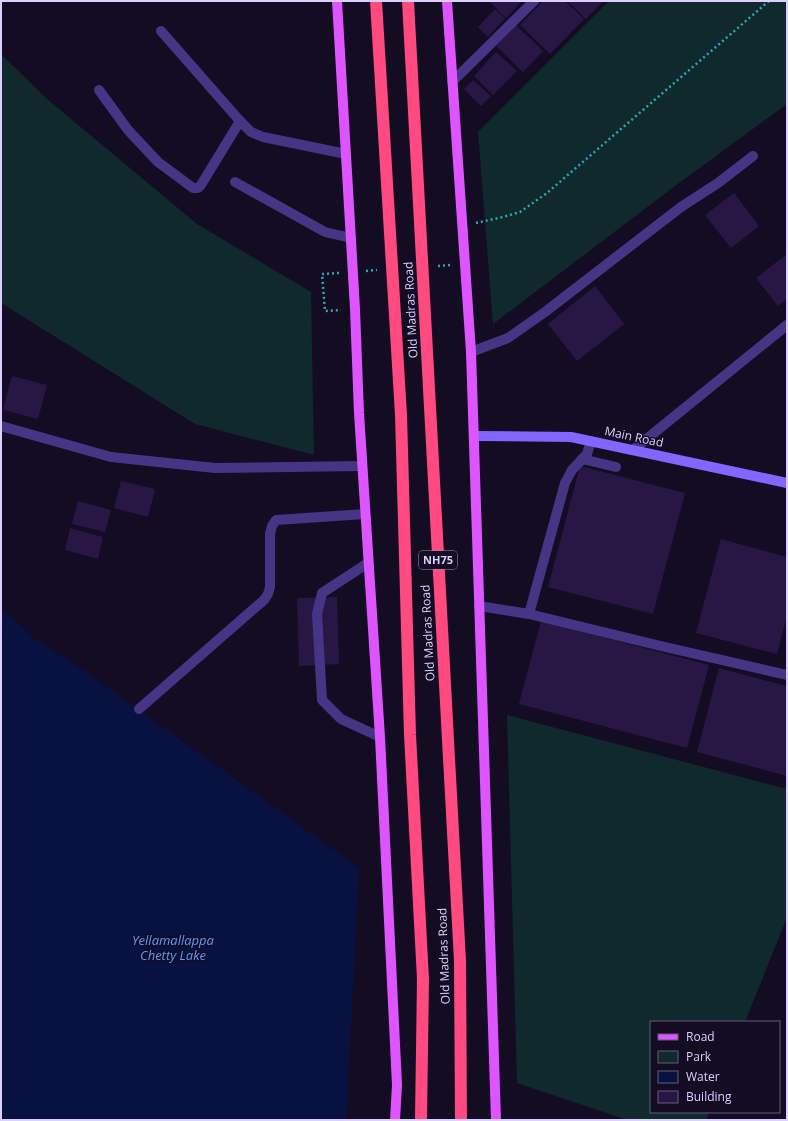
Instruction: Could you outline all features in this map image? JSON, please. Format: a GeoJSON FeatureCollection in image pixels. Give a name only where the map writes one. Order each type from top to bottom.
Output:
{"type":"FeatureCollection","features":[{"type":"Feature","properties":{"kind":"highway","name":"Old Madras Road"},"geometry":{"type":"LineString","coordinates":[[376,1],[401,415],[410,735],[423,979],[421,1120]]}},
{"type":"Feature","properties":{"kind":"highway","name":"Old Madras Road"},"geometry":{"type":"LineString","coordinates":[[408,1],[460,961],[461,1120]]}},
{"type":"Feature","properties":{"kind":"main road"},"geometry":{"type":"LineString","coordinates":[[337,1],[351,238],[362,466],[380,737],[397,1085],[395,1120]]}},
{"type":"Feature","properties":{"kind":"main road"},"geometry":{"type":"LineString","coordinates":[[447,1],[471,352],[496,1120]]}},
{"type":"Feature","properties":{"kind":"street"},"geometry":{"type":"LineString","coordinates":[[452,82],[534,1]]}},
{"type":"Feature","properties":{"kind":"street"},"geometry":{"type":"LineString","coordinates":[[161,31],[251,132],[262,137],[346,154]]}},
{"type":"Feature","properties":{"kind":"street"},"geometry":{"type":"LineString","coordinates":[[99,90],[128,130],[158,162],[193,188],[198,188],[201,186],[240,121]]}},
{"type":"Feature","properties":{"kind":"street"},"geometry":{"type":"LineString","coordinates":[[471,352],[508,338],[562,299],[681,207],[718,183],[753,156]]}},
{"type":"Feature","properties":{"kind":"street"},"geometry":{"type":"LineString","coordinates":[[235,182],[325,232],[351,238]]}},
{"type":"Feature","properties":{"kind":"street"},"geometry":{"type":"LineString","coordinates":[[633,450],[787,325]]}},
{"type":"Feature","properties":{"kind":"street"},"geometry":{"type":"LineString","coordinates":[[1,426],[111,457],[215,468],[362,466]]}},
{"type":"Feature","properties":{"kind":"street","name":"Main Road"},"geometry":{"type":"LineString","coordinates":[[474,436],[571,437],[787,483]]}},
{"type":"Feature","properties":{"kind":"street"},"geometry":{"type":"LineString","coordinates":[[529,614],[565,483],[572,470],[587,454],[591,441]]}},
{"type":"Feature","properties":{"kind":"street"},"geometry":{"type":"LineString","coordinates":[[582,459],[616,467]]}},
{"type":"Feature","properties":{"kind":"street"},"geometry":{"type":"LineString","coordinates":[[139,709],[264,600],[268,594],[270,586],[270,534],[272,526],[276,520],[365,514]]}},
{"type":"Feature","properties":{"kind":"street"},"geometry":{"type":"LineString","coordinates":[[368,563],[322,593],[317,614],[317,622],[322,700],[341,719],[380,737]]}},
{"type":"Feature","properties":{"kind":"street"},"geometry":{"type":"LineString","coordinates":[[479,606],[529,614],[787,675]]}},
{"type":"Feature","properties":{"kind":"path"},"geometry":{"type":"LineString","coordinates":[[462,226],[504,218],[520,212],[547,193],[769,1]]}},
{"type":"Feature","properties":{"kind":"path"},"geometry":{"type":"LineString","coordinates":[[322,274],[324,311]]}},
{"type":"Feature","properties":{"kind":"green space"},"geometry":{"type":"Polygon","coordinates":[[[609,1],[787,1],[787,104],[675,186],[493,324],[478,132],[609,1]]]}},
{"type":"Feature","properties":{"kind":"green space"},"geometry":{"type":"Polygon","coordinates":[[[1,54],[47,99],[197,224],[311,292],[314,455],[195,424],[1,303],[1,54]]]}},
{"type":"Feature","properties":{"kind":"green space"},"geometry":{"type":"Polygon","coordinates":[[[507,715],[787,789],[787,917],[745,1021],[650,1021],[650,1113],[709,1113],[706,1120],[627,1120],[517,1083],[507,715]]]}},
{"type":"Feature","properties":{"kind":"water","name":"Yellamallappa Chetty Lake"},"geometry":{"type":"Polygon","coordinates":[[[1,607],[35,639],[75,664],[359,868],[347,1120],[1,1120],[1,607]]]}},
{"type":"Feature","properties":{"kind":"building"},"geometry":{"type":"Polygon","coordinates":[[[489,1],[522,1],[506,18],[489,1]]]}},
{"type":"Feature","properties":{"kind":"building"},"geometry":{"type":"Polygon","coordinates":[[[543,1],[565,1],[584,19],[550,54],[520,25],[543,1]]]}},
{"type":"Feature","properties":{"kind":"building"},"geometry":{"type":"Polygon","coordinates":[[[567,1],[603,1],[586,19],[567,1]]]}},
{"type":"Feature","properties":{"kind":"building"},"geometry":{"type":"Polygon","coordinates":[[[495,9],[505,18],[488,37],[478,27],[495,9]]]}},
{"type":"Feature","properties":{"kind":"building"},"geometry":{"type":"Polygon","coordinates":[[[516,25],[543,51],[523,72],[496,46],[516,25]]]}},
{"type":"Feature","properties":{"kind":"building"},"geometry":{"type":"Polygon","coordinates":[[[496,52],[517,71],[493,95],[474,76],[496,52]]]}},
{"type":"Feature","properties":{"kind":"building"},"geometry":{"type":"Polygon","coordinates":[[[473,80],[491,96],[481,106],[464,89],[473,80]]]}},
{"type":"Feature","properties":{"kind":"building"},"geometry":{"type":"Polygon","coordinates":[[[734,193],[759,226],[731,248],[705,215],[734,193]]]}},
{"type":"Feature","properties":{"kind":"building"},"geometry":{"type":"Polygon","coordinates":[[[787,254],[787,299],[778,306],[756,278],[787,254]]]}},
{"type":"Feature","properties":{"kind":"building"},"geometry":{"type":"Polygon","coordinates":[[[595,286],[624,324],[577,361],[548,324],[595,286]]]}},
{"type":"Feature","properties":{"kind":"building"},"geometry":{"type":"Polygon","coordinates":[[[12,376],[47,385],[38,419],[3,410],[12,376]]]}},
{"type":"Feature","properties":{"kind":"building"},"geometry":{"type":"Polygon","coordinates":[[[580,466],[685,493],[653,614],[548,587],[580,466]]]}},
{"type":"Feature","properties":{"kind":"building"},"geometry":{"type":"Polygon","coordinates":[[[121,481],[155,489],[148,517],[114,508],[121,481]]]}},
{"type":"Feature","properties":{"kind":"building"},"geometry":{"type":"Polygon","coordinates":[[[78,501],[111,510],[105,532],[72,524],[78,501]]]}},
{"type":"Feature","properties":{"kind":"building"},"geometry":{"type":"Polygon","coordinates":[[[70,528],[103,537],[98,559],[65,550],[70,528]]]}},
{"type":"Feature","properties":{"kind":"building"},"geometry":{"type":"Polygon","coordinates":[[[721,539],[787,557],[787,616],[777,654],[696,633],[721,539]]]}},
{"type":"Feature","properties":{"kind":"building"},"geometry":{"type":"Polygon","coordinates":[[[337,597],[339,664],[299,666],[297,598],[337,597]]]}},
{"type":"Feature","properties":{"kind":"building"},"geometry":{"type":"Polygon","coordinates":[[[541,621],[709,665],[687,748],[519,704],[541,621]]]}},
{"type":"Feature","properties":{"kind":"building"},"geometry":{"type":"Polygon","coordinates":[[[719,668],[787,686],[787,776],[697,752],[719,668]]]}}]}
